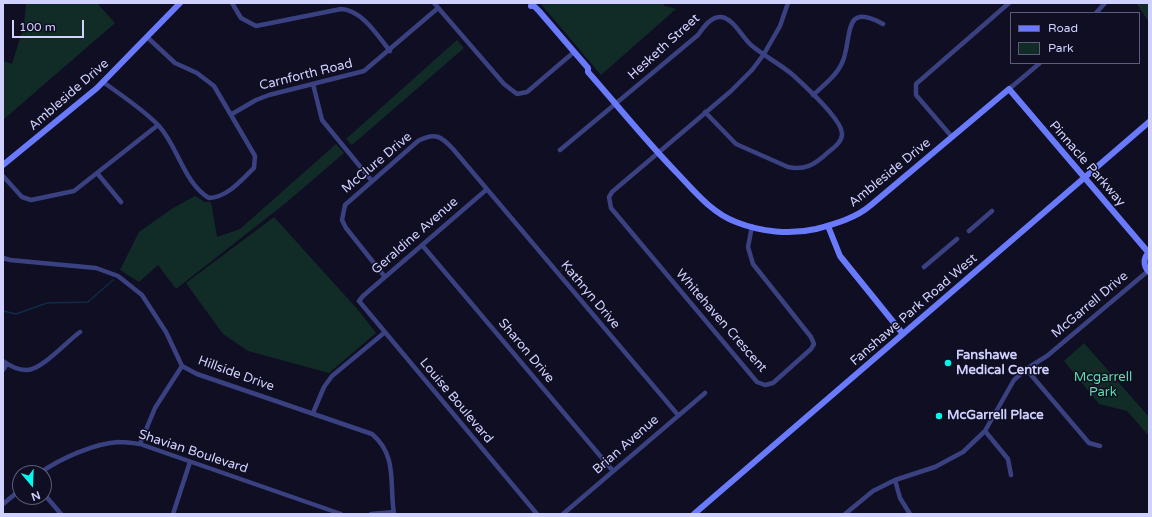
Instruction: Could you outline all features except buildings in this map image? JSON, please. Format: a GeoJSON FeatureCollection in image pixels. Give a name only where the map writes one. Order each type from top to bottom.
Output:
{"type":"FeatureCollection","features":[{"type":"Feature","properties":{"kind":"street"},"geometry":{"type":"LineString","coordinates":[[232,3],[241,18],[256,26],[341,9],[350,9],[362,18],[390,51]]}},
{"type":"Feature","properties":{"kind":"street"},"geometry":{"type":"LineString","coordinates":[[434,3],[504,84],[516,94],[527,92],[573,53]]}},
{"type":"Feature","properties":{"kind":"street"},"geometry":{"type":"LineString","coordinates":[[658,153],[731,90],[764,54],[780,26],[788,3]]}},
{"type":"Feature","properties":{"kind":"street"},"geometry":{"type":"LineString","coordinates":[[952,137],[916,94],[916,84],[1009,3]]}},
{"type":"Feature","properties":{"kind":"street"},"geometry":{"type":"LineString","coordinates":[[1097,12],[1105,3]]}},
{"type":"Feature","properties":{"kind":"street","name":"Ambleside Drive"},"geometry":{"type":"LineString","coordinates":[[3,165],[103,82],[147,37],[176,4]]}},
{"type":"Feature","properties":{"kind":"street","name":"Ambleside Drive"},"geometry":{"type":"LineString","coordinates":[[530,4],[534,6],[559,37],[588,68],[587,71],[658,153],[704,202],[735,222],[776,232],[804,231],[828,226],[854,216],[868,208],[1039,64]]}},
{"type":"Feature","properties":{"kind":"street","name":"Carnforth Road"},"geometry":{"type":"LineString","coordinates":[[232,114],[256,100],[269,95],[364,71],[390,51],[438,8]]}},
{"type":"Feature","properties":{"kind":"street"},"geometry":{"type":"LineString","coordinates":[[813,95],[834,74],[842,62],[848,45],[848,27],[852,18],[862,14],[873,17],[883,24]]}},
{"type":"Feature","properties":{"kind":"street","name":"Hesketh Street"},"geometry":{"type":"LineString","coordinates":[[560,150],[698,35],[713,18],[723,17],[729,20],[747,41],[794,76],[813,95],[837,121],[842,133],[841,139],[816,162],[805,168],[788,167],[736,144],[705,112]]}},
{"type":"Feature","properties":{"kind":"street"},"geometry":{"type":"LineString","coordinates":[[103,82],[158,125],[168,138],[197,188],[209,198],[226,194],[254,168],[255,156],[232,114],[214,86],[197,73],[176,63],[147,37]]}},
{"type":"Feature","properties":{"kind":"street"},"geometry":{"type":"LineString","coordinates":[[313,84],[322,120],[372,181]]}},
{"type":"Feature","properties":{"kind":"street","name":"Pinnacle Parkway"},"geometry":{"type":"LineString","coordinates":[[1009,89],[1149,252]]}},
{"type":"Feature","properties":{"kind":"street","name":"Fanshawe Park Road West"},"geometry":{"type":"LineString","coordinates":[[694,514],[1149,122]]}},
{"type":"Feature","properties":{"kind":"street"},"geometry":{"type":"LineString","coordinates":[[3,176],[22,197],[31,200],[74,191],[158,125]]}},
{"type":"Feature","properties":{"kind":"street","name":"McClure Drive"},"geometry":{"type":"LineString","coordinates":[[385,277],[346,228],[342,220],[344,205],[418,141],[427,136],[440,137],[453,149],[486,190]]}},
{"type":"Feature","properties":{"kind":"street","name":"Whitehaven Crescent"},"geometry":{"type":"LineString","coordinates":[[658,153],[612,192],[609,197],[611,208],[757,382],[765,385],[773,383],[811,350],[814,344],[812,337],[753,264],[748,247],[752,226]]}},
{"type":"Feature","properties":{"kind":"street"},"geometry":{"type":"LineString","coordinates":[[97,173],[121,202]]}},
{"type":"Feature","properties":{"kind":"street","name":"Geraldine Avenue"},"geometry":{"type":"LineString","coordinates":[[360,301],[385,277],[486,190]]}},
{"type":"Feature","properties":{"kind":"street","name":"Kathryn Drive"},"geometry":{"type":"LineString","coordinates":[[486,190],[678,415]]}},
{"type":"Feature","properties":{"kind":"street"},"geometry":{"type":"LineString","coordinates":[[969,231],[992,211]]}},
{"type":"Feature","properties":{"kind":"street"},"geometry":{"type":"LineString","coordinates":[[828,226],[835,248],[840,256],[903,334]]}},
{"type":"Feature","properties":{"kind":"street"},"geometry":{"type":"LineString","coordinates":[[924,267],[957,239]]}},
{"type":"Feature","properties":{"kind":"street","name":"Sharon Drive"},"geometry":{"type":"LineString","coordinates":[[422,245],[613,471]]}},
{"type":"Feature","properties":{"kind":"street"},"geometry":{"type":"LineString","coordinates":[[1148,271],[1144,261],[1149,252]]}},
{"type":"Feature","properties":{"kind":"street","name":"Hillside Drive"},"geometry":{"type":"LineString","coordinates":[[3,258],[10,260],[96,268],[118,276],[142,295],[166,332],[182,366],[197,374],[372,434],[383,443],[389,458],[394,513]]}},
{"type":"Feature","properties":{"kind":"street","name":"McGarrell Drive"},"geometry":{"type":"LineString","coordinates":[[845,514],[872,491],[895,480],[935,467],[953,459],[973,444],[985,431],[1014,380],[1026,369],[1047,356],[1148,271]]}},
{"type":"Feature","properties":{"kind":"street","name":"Louise Boulevard"},"geometry":{"type":"LineString","coordinates":[[360,301],[384,333],[537,514]]}},
{"type":"Feature","properties":{"kind":"street"},"geometry":{"type":"LineString","coordinates":[[3,370],[5,362],[13,367],[28,371],[44,363],[80,332]]}},
{"type":"Feature","properties":{"kind":"street"},"geometry":{"type":"LineString","coordinates":[[313,413],[324,387],[332,376],[384,333]]}},
{"type":"Feature","properties":{"kind":"street"},"geometry":{"type":"LineString","coordinates":[[140,444],[155,408],[182,366]]}},
{"type":"Feature","properties":{"kind":"street"},"geometry":{"type":"LineString","coordinates":[[1026,369],[1089,443],[1100,446]]}},
{"type":"Feature","properties":{"kind":"street","name":"Brian Avenue"},"geometry":{"type":"LineString","coordinates":[[563,514],[705,393]]}},
{"type":"Feature","properties":{"kind":"street"},"geometry":{"type":"LineString","coordinates":[[985,431],[1008,459],[1011,475]]}},
{"type":"Feature","properties":{"kind":"street","name":"Shavian Boulevard"},"geometry":{"type":"LineString","coordinates":[[52,466],[98,445],[118,442],[140,444],[341,514]]}},
{"type":"Feature","properties":{"kind":"street"},"geometry":{"type":"LineString","coordinates":[[173,514],[190,462]]}},
{"type":"Feature","properties":{"kind":"street"},"geometry":{"type":"LineString","coordinates":[[895,480],[900,498],[910,514]]}},
{"type":"Feature","properties":{"kind":"street"},"geometry":{"type":"LineString","coordinates":[[3,504],[12,497]]}},
{"type":"Feature","properties":{"kind":"street"},"geometry":{"type":"LineString","coordinates":[[52,503],[61,514]]}},
{"type":"Feature","properties":{"kind":"street"},"geometry":{"type":"LineString","coordinates":[[371,514],[394,513]]}},
{"type":"Feature","properties":{"kind":"green space"},"geometry":{"type":"Polygon","coordinates":[[[26,3],[97,3],[115,23],[3,120],[3,61],[12,64],[24,26],[26,3]]]}},
{"type":"Feature","properties":{"kind":"green space"},"geometry":{"type":"Polygon","coordinates":[[[540,3],[662,3],[665,6],[676,9],[601,75],[540,3]]]}},
{"type":"Feature","properties":{"kind":"green space"},"geometry":{"type":"Polygon","coordinates":[[[1136,3],[1149,3],[1149,22],[1136,3]]]}},
{"type":"Feature","properties":{"kind":"green space"},"geometry":{"type":"Polygon","coordinates":[[[457,40],[464,48],[352,145],[346,139],[457,40]]]}},
{"type":"Feature","properties":{"kind":"green space"},"geometry":{"type":"Polygon","coordinates":[[[336,144],[344,153],[287,202],[176,289],[158,265],[139,282],[120,270],[139,232],[173,208],[195,196],[205,202],[211,202],[217,237],[240,229],[336,144]]]}},
{"type":"Feature","properties":{"kind":"green space"},"geometry":{"type":"Polygon","coordinates":[[[274,217],[359,311],[376,333],[329,373],[248,351],[223,334],[186,283],[274,217]]]}},
{"type":"Feature","properties":{"kind":"green space","name":"Mcgarrell Park"},"geometry":{"type":"Polygon","coordinates":[[[1084,343],[1149,417],[1149,436],[1127,411],[1099,404],[1064,361],[1084,343]]]}},
{"type":"Feature","properties":{"kind":"waterway"},"geometry":{"type":"LineString","coordinates":[[3,311],[16,314],[47,303],[88,302],[113,280]]}},
{"type":"Feature","properties":{"kind":"place","name":"Fanshawe Medical Centre"},"geometry":{"type":"Point","coordinates":[948,363]}},
{"type":"Feature","properties":{"kind":"place","name":"McGarrell Place"},"geometry":{"type":"Point","coordinates":[939,416]}}]}
